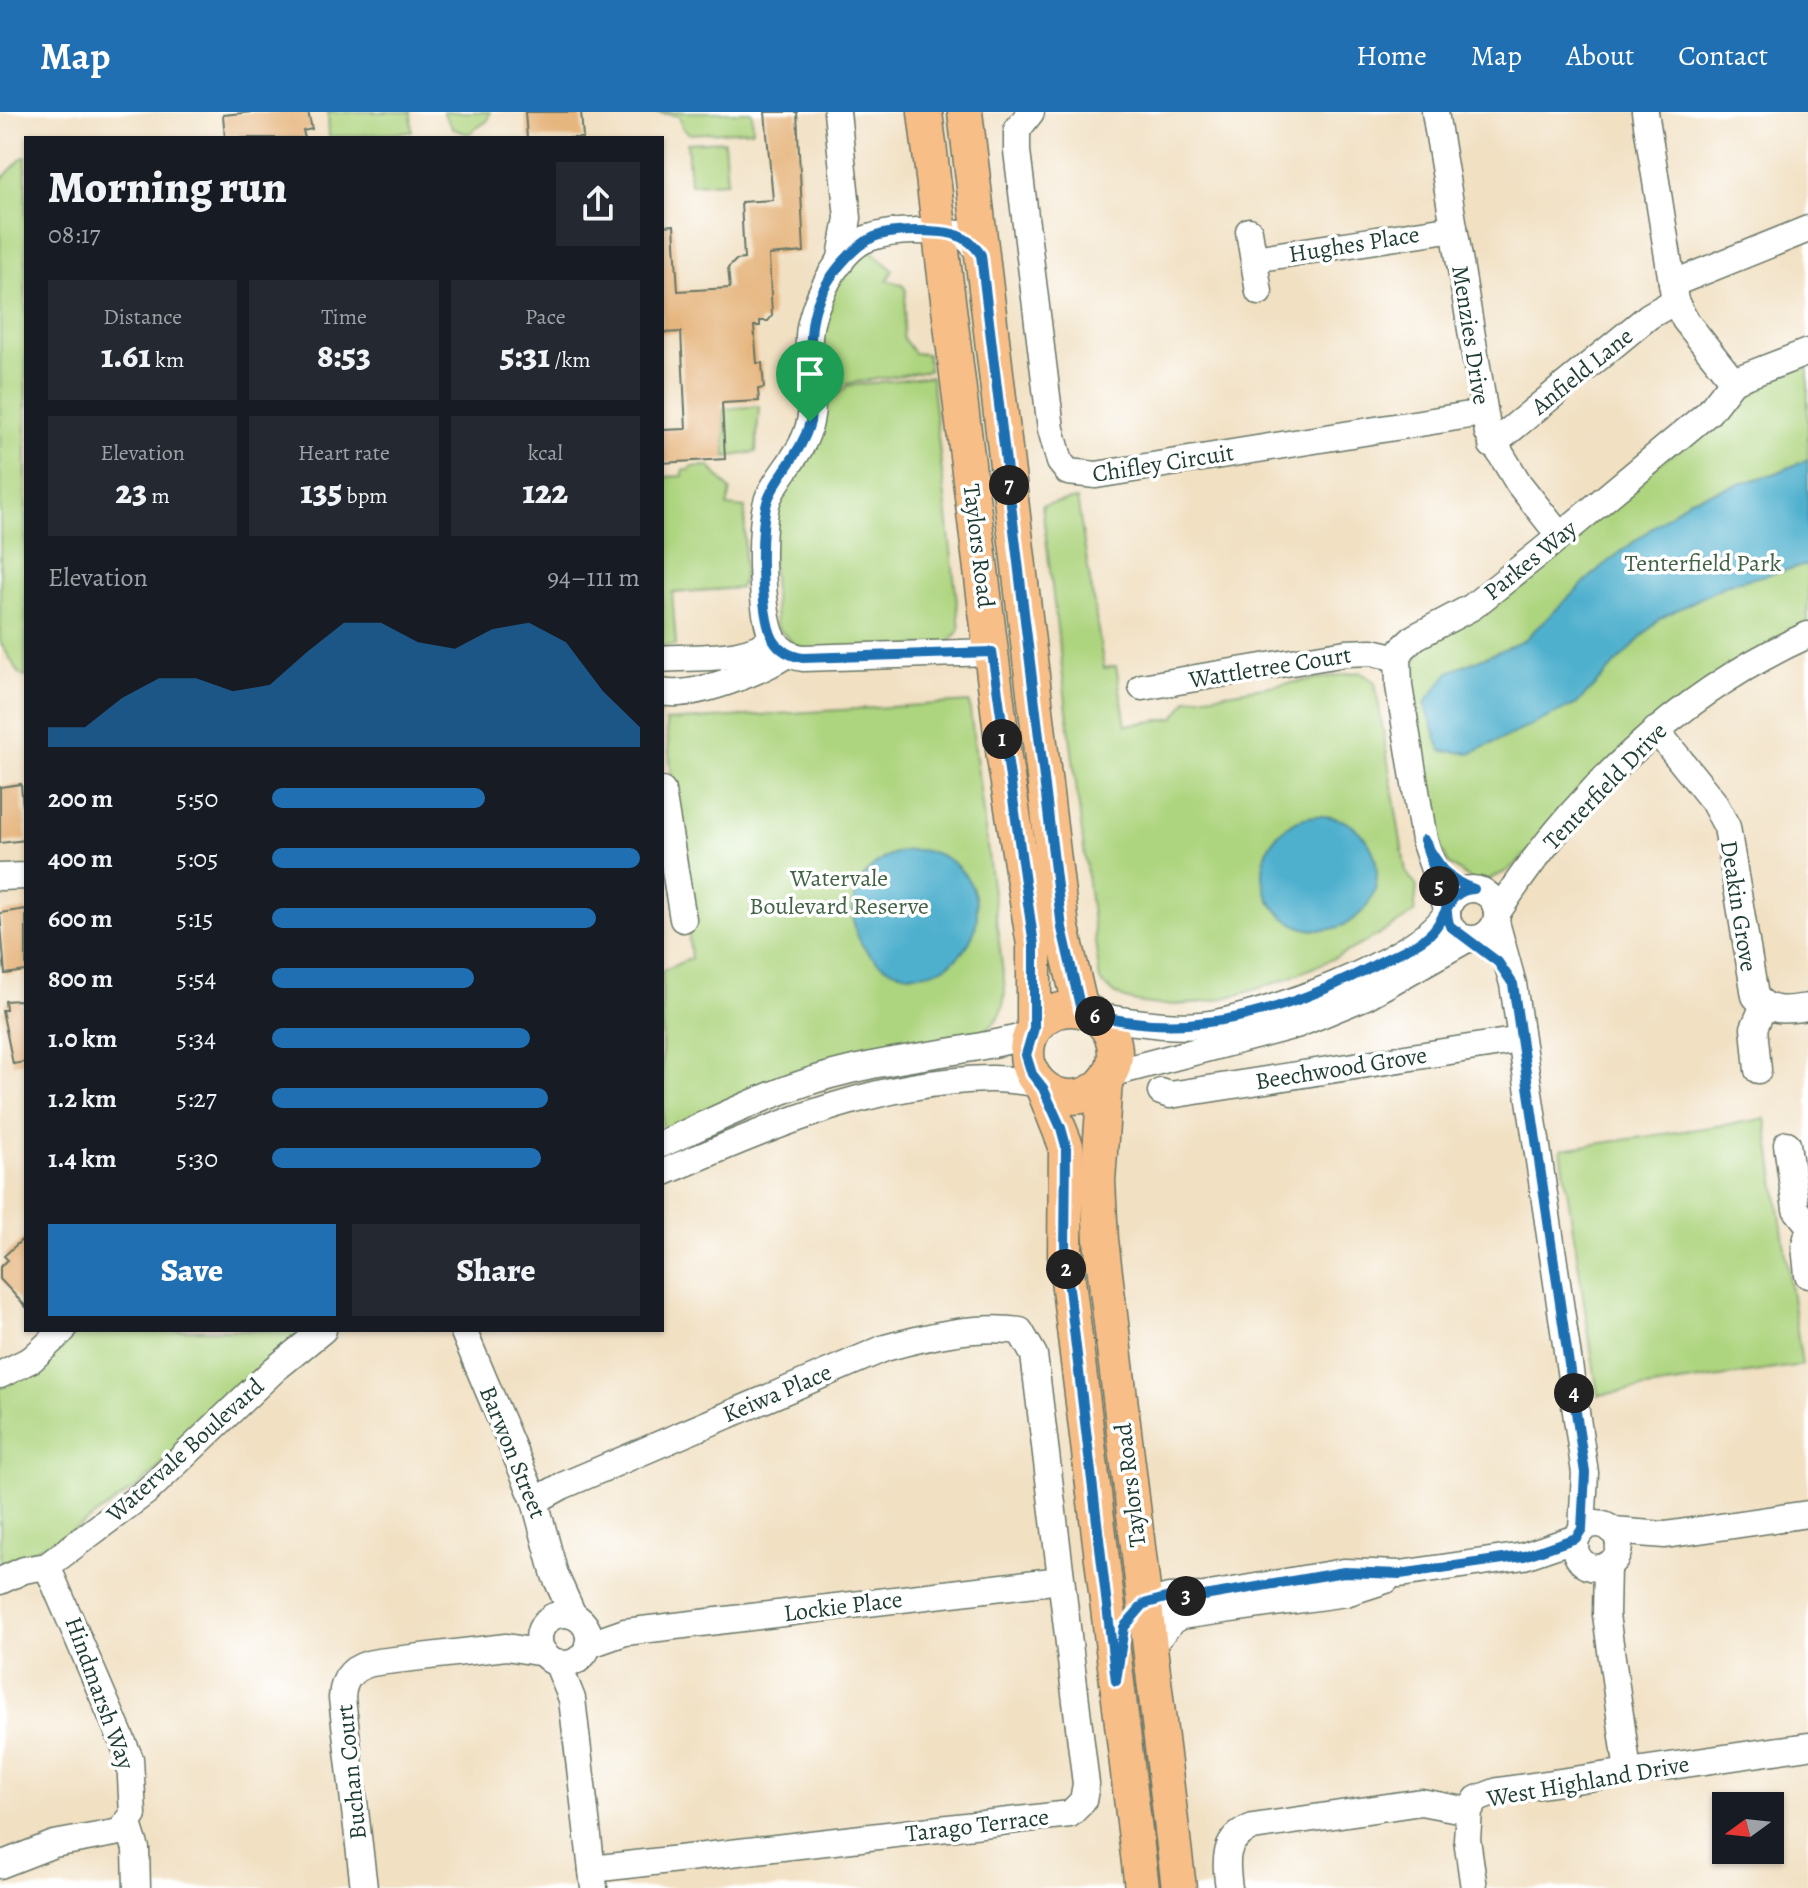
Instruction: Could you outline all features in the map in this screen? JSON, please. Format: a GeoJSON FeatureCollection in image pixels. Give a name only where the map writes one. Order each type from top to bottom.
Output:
{"type":"FeatureCollection","features":[{"type":"Feature","properties":{"kind":"main road","name":"Taylors Road"},"geometry":{"type":"LineString","coordinates":[[925,112],[992,652],[1034,945],[1032,1031]]}},
{"type":"Feature","properties":{"kind":"main road","name":"Taylors Road"},"geometry":{"type":"LineString","coordinates":[[965,112],[1062,928],[1089,1013]]}},
{"type":"Feature","properties":{"kind":"main road"},"geometry":{"type":"LineString","coordinates":[[992,652],[1001,650],[1015,635],[1021,583]]}},
{"type":"Feature","properties":{"kind":"main road"},"geometry":{"type":"LineString","coordinates":[[1055,1011],[1089,1013],[1112,1037],[1115,1049],[1108,1078],[1082,1096],[1068,1097],[1040,1085],[1026,1055],[1032,1031],[1055,1011]]}},
{"type":"Feature","properties":{"kind":"main road","name":"Taylors Road"},"geometry":{"type":"LineString","coordinates":[[1108,1078],[1098,1206],[1179,1888]]}},
{"type":"Feature","properties":{"kind":"main road","name":"Taylors Road"},"geometry":{"type":"LineString","coordinates":[[1040,1085],[1066,1146],[1065,1255],[1142,1888]]}},
{"type":"Feature","properties":{"kind":"main road"},"geometry":{"type":"LineString","coordinates":[[1116,1681],[1124,1627],[1144,1604]]}},
{"type":"Feature","properties":{"kind":"street"},"geometry":{"type":"LineString","coordinates":[[837,112],[848,218],[839,266]]}},
{"type":"Feature","properties":{"kind":"street","name":"Chifley Circuit"},"geometry":{"type":"LineString","coordinates":[[1031,112],[1017,130],[1017,151],[1051,429],[1060,462],[1068,472],[1096,475],[1482,413]]}},
{"type":"Feature","properties":{"kind":"street","name":"Menzies Drive"},"geometry":{"type":"LineString","coordinates":[[1435,112],[1482,413],[1492,445],[1560,536]]}},
{"type":"Feature","properties":{"kind":"street"},"geometry":{"type":"LineString","coordinates":[[1645,112],[1674,292],[1685,320],[1733,381],[1808,352]]}},
{"type":"Feature","properties":{"kind":"street","name":"Hughes Place"},"geometry":{"type":"LineString","coordinates":[[1254,259],[1454,228]]}},
{"type":"Feature","properties":{"kind":"street","name":"Anfield Lane"},"geometry":{"type":"LineString","coordinates":[[1492,445],[1674,292],[1808,229]]}},
{"type":"Feature","properties":{"kind":"street","name":"Hughes Place"},"geometry":{"type":"LineString","coordinates":[[1249,231],[1259,292]]}},
{"type":"Feature","properties":{"kind":"street"},"geometry":{"type":"LineString","coordinates":[[664,692],[698,689],[773,664],[780,646],[766,598],[764,511],[769,496],[805,441],[812,404],[810,325],[825,284],[867,238],[890,233],[939,232],[968,239],[981,255]]}},
{"type":"Feature","properties":{"kind":"street","name":"Parkes Way"},"geometry":{"type":"LineString","coordinates":[[1398,658],[1415,637],[1472,607],[1560,536],[1709,412],[1733,381]]}},
{"type":"Feature","properties":{"kind":"street","name":"Tenterfield Drive"},"geometry":{"type":"LineString","coordinates":[[1497,918],[1526,866],[1598,785],[1656,730],[1722,681],[1808,635]]}},
{"type":"Feature","properties":{"kind":"street"},"geometry":{"type":"LineString","coordinates":[[664,659],[747,652],[764,646],[780,646],[803,658],[992,652]]}},
{"type":"Feature","properties":{"kind":"street","name":"Wattletree Court"},"geometry":{"type":"LineString","coordinates":[[1142,687],[1346,653],[1372,652],[1398,658]]}},
{"type":"Feature","properties":{"kind":"street"},"geometry":{"type":"LineString","coordinates":[[1398,658],[1424,840],[1450,926],[1505,969],[1513,984]]}},
{"type":"Feature","properties":{"kind":"street","name":"Deakin Grove"},"geometry":{"type":"LineString","coordinates":[[1656,730],[1713,801],[1727,827],[1755,996],[1764,1005],[1779,1010],[1808,1007]]}},
{"type":"Feature","properties":{"kind":"street"},"geometry":{"type":"LineString","coordinates":[[664,803],[683,919]]}},
{"type":"Feature","properties":{"kind":"street"},"geometry":{"type":"LineString","coordinates":[[1424,840],[1444,870],[1464,886],[1492,898],[1513,984],[1628,1772]]}},
{"type":"Feature","properties":{"kind":"street","name":"Tenterfield Drive"},"geometry":{"type":"LineString","coordinates":[[1477,889],[1526,866]]}},
{"type":"Feature","properties":{"kind":"street"},"geometry":{"type":"LineString","coordinates":[[0,877],[24,876]]}},
{"type":"Feature","properties":{"kind":"street"},"geometry":{"type":"LineString","coordinates":[[1089,1013],[1180,1026],[1216,1023],[1254,1013],[1319,991],[1431,934],[1460,892],[1477,889]]}},
{"type":"Feature","properties":{"kind":"street"},"geometry":{"type":"LineString","coordinates":[[1108,1078],[1257,1037],[1366,996],[1469,939],[1487,935],[1497,918]]}},
{"type":"Feature","properties":{"kind":"street","name":"Deakin Grove"},"geometry":{"type":"LineString","coordinates":[[1758,1070],[1754,1028],[1764,1005]]}},
{"type":"Feature","properties":{"kind":"street"},"geometry":{"type":"LineString","coordinates":[[664,1143],[821,1077],[888,1062],[998,1045],[1032,1031]]}},
{"type":"Feature","properties":{"kind":"street"},"geometry":{"type":"LineString","coordinates":[[1257,1037],[1273,1059],[1278,1075]]}},
{"type":"Feature","properties":{"kind":"street","name":"Beechwood Grove"},"geometry":{"type":"LineString","coordinates":[[1161,1092],[1170,1095],[1262,1081],[1278,1075],[1520,1040]]}},
{"type":"Feature","properties":{"kind":"street"},"geometry":{"type":"LineString","coordinates":[[664,1172],[796,1117],[861,1097],[985,1079],[1040,1085]]}},
{"type":"Feature","properties":{"kind":"street"},"geometry":{"type":"LineString","coordinates":[[1787,1144],[1796,1209],[1808,1224]]}},
{"type":"Feature","properties":{"kind":"street"},"geometry":{"type":"LineString","coordinates":[[1808,1234],[1805,1246],[1808,1275]]}},
{"type":"Feature","properties":{"kind":"street","name":"Keiwa Place"},"geometry":{"type":"LineString","coordinates":[[535,1501],[562,1486],[885,1348],[918,1339],[1002,1328],[1020,1331],[1027,1339]]}},
{"type":"Feature","properties":{"kind":"street"},"geometry":{"type":"LineString","coordinates":[[0,1375],[32,1359],[61,1332]]}},
{"type":"Feature","properties":{"kind":"street","name":"Watervale Boulevard"},"geometry":{"type":"LineString","coordinates":[[0,1581],[24,1570],[47,1566],[147,1491],[275,1369],[321,1332]]}},
{"type":"Feature","properties":{"kind":"street","name":"Barwon Street"},"geometry":{"type":"LineString","coordinates":[[465,1332],[535,1501],[555,1575],[593,1879]]}},
{"type":"Feature","properties":{"kind":"street","name":"Tarago Terrace"},"geometry":{"type":"LineString","coordinates":[[593,1879],[1070,1814],[1083,1801],[1086,1784],[1034,1355],[1027,1339]]}},
{"type":"Feature","properties":{"kind":"street"},"geometry":{"type":"LineString","coordinates":[[1144,1604],[1169,1597],[1204,1596],[1344,1572],[1400,1574],[1808,1514]]}},
{"type":"Feature","properties":{"kind":"street","name":"Hindmarsh Way"},"geometry":{"type":"LineString","coordinates":[[47,1566],[130,1759],[134,1799],[133,1815],[128,1824],[136,1849],[137,1888]]}},
{"type":"Feature","properties":{"kind":"street"},"geometry":{"type":"LineString","coordinates":[[1150,1647],[1172,1621],[1181,1616],[1346,1593],[1400,1574]]}},
{"type":"Feature","properties":{"kind":"street","name":"Lockie Place"},"geometry":{"type":"LineString","coordinates":[[565,1639],[1061,1580]]}},
{"type":"Feature","properties":{"kind":"street","name":"Buchan Court"},"geometry":{"type":"LineString","coordinates":[[364,1888],[342,1698],[346,1679],[368,1663],[565,1639]]}},
{"type":"Feature","properties":{"kind":"street","name":"West Highland Drive"},"geometry":{"type":"LineString","coordinates":[[1229,1888],[1226,1852],[1235,1837],[1268,1824],[1421,1802],[1469,1811],[1477,1799],[1498,1791],[1808,1746]]}},
{"type":"Feature","properties":{"kind":"street"},"geometry":{"type":"LineString","coordinates":[[1469,1811],[1467,1839],[1474,1888]]}},
{"type":"Feature","properties":{"kind":"street"},"geometry":{"type":"LineString","coordinates":[[0,1865],[54,1844],[120,1832],[128,1824]]}},
{"type":"Feature","properties":{"kind":"green space"},"geometry":{"type":"Polygon","coordinates":[[[328,112],[411,112],[412,132],[329,136],[328,112]]]}},
{"type":"Feature","properties":{"kind":"green space"},"geometry":{"type":"Polygon","coordinates":[[[443,112],[490,112],[487,121],[468,134],[453,129],[443,112]]]}},
{"type":"Feature","properties":{"kind":"green space"},"geometry":{"type":"Polygon","coordinates":[[[653,112],[752,112],[753,130],[690,134],[683,129],[679,116],[653,112]]]}},
{"type":"Feature","properties":{"kind":"green space"},"geometry":{"type":"Polygon","coordinates":[[[724,141],[727,182],[690,184],[687,143],[724,141]]]}},
{"type":"Feature","properties":{"kind":"green space"},"geometry":{"type":"Polygon","coordinates":[[[22,158],[24,676],[20,675],[0,642],[0,181],[22,158]]]}},
{"type":"Feature","properties":{"kind":"green space"},"geometry":{"type":"Polygon","coordinates":[[[869,249],[893,270],[887,281],[902,284],[906,290],[903,338],[914,353],[927,354],[929,371],[844,384],[830,403],[821,406],[820,330],[831,307],[833,290],[869,249]]]}},
{"type":"Feature","properties":{"kind":"green space","name":"Tenterfield Park"},"geometry":{"type":"Polygon","coordinates":[[[1808,366],[1808,626],[1775,640],[1507,871],[1484,882],[1474,882],[1449,864],[1441,849],[1412,681],[1422,648],[1721,415],[1749,388],[1808,366]]]}},
{"type":"Feature","properties":{"kind":"green space"},"geometry":{"type":"Polygon","coordinates":[[[931,376],[960,629],[948,644],[802,652],[776,626],[770,528],[776,503],[821,410],[847,386],[931,376]]]}},
{"type":"Feature","properties":{"kind":"green space"},"geometry":{"type":"Polygon","coordinates":[[[759,406],[756,452],[726,457],[724,409],[759,406]]]}},
{"type":"Feature","properties":{"kind":"green space"},"geometry":{"type":"Polygon","coordinates":[[[709,466],[731,491],[727,506],[745,508],[744,577],[740,588],[672,593],[676,645],[664,646],[665,477],[683,476],[683,470],[690,470],[690,467],[709,466]]]}},
{"type":"Feature","properties":{"kind":"green space"},"geometry":{"type":"Polygon","coordinates":[[[1077,499],[1104,668],[1116,666],[1126,725],[1174,718],[1188,699],[1360,672],[1375,682],[1406,872],[1417,887],[1414,913],[1351,950],[1314,967],[1235,995],[1196,1003],[1159,1005],[1125,999],[1100,981],[1042,505],[1077,499]]]}},
{"type":"Feature","properties":{"kind":"green space","name":"Watervale Boulevard Reserve"},"geometry":{"type":"Polygon","coordinates":[[[969,702],[1005,989],[1003,1007],[991,1026],[968,1039],[664,1138],[664,970],[691,958],[666,721],[969,702]]]}},
{"type":"Feature","properties":{"kind":"green space"},"geometry":{"type":"Polygon","coordinates":[[[1766,1119],[1802,1365],[1598,1395],[1561,1149],[1766,1119]]]}},
{"type":"Feature","properties":{"kind":"green space"},"geometry":{"type":"Polygon","coordinates":[[[75,1332],[304,1332],[139,1486],[66,1535],[0,1566],[0,1382],[43,1365],[75,1332]]]}},
{"type":"Feature","properties":{"kind":"water"},"geometry":{"type":"Polygon","coordinates":[[[1808,459],[1808,565],[1728,584],[1659,619],[1577,704],[1472,753],[1441,751],[1425,703],[1449,672],[1523,641],[1601,567],[1690,499],[1776,473],[1808,459]]]}},
{"type":"Feature","properties":{"kind":"water"},"geometry":{"type":"Polygon","coordinates":[[[1320,816],[1342,820],[1361,832],[1373,851],[1377,873],[1373,895],[1361,914],[1342,926],[1320,930],[1298,926],[1279,914],[1267,895],[1263,873],[1267,851],[1279,832],[1298,820],[1320,816]]]}},
{"type":"Feature","properties":{"kind":"water"},"geometry":{"type":"Polygon","coordinates":[[[915,850],[939,855],[959,868],[972,888],[977,912],[972,936],[959,956],[939,969],[915,974],[891,969],[871,956],[858,936],[853,912],[858,888],[871,868],[891,855],[915,850]]]}},
{"type":"Feature","properties":{"kind":"building"},"geometry":{"type":"Polygon","coordinates":[[[308,112],[312,129],[303,131],[304,136],[225,136],[223,115],[308,112]]]}},
{"type":"Feature","properties":{"kind":"building"},"geometry":{"type":"Polygon","coordinates":[[[525,112],[581,112],[583,136],[527,136],[525,112]]]}},
{"type":"Feature","properties":{"kind":"building"},"geometry":{"type":"Polygon","coordinates":[[[765,112],[797,112],[804,252],[769,255],[772,316],[768,321],[760,321],[760,326],[754,326],[757,363],[762,363],[764,388],[758,389],[759,401],[722,403],[725,459],[664,463],[664,430],[686,429],[681,332],[664,333],[664,226],[674,225],[678,291],[730,288],[728,268],[736,260],[744,259],[741,202],[773,200],[765,112]]]}},
{"type":"Feature","properties":{"kind":"building"},"geometry":{"type":"Polygon","coordinates":[[[21,784],[24,840],[0,843],[0,787],[21,784]]]}},
{"type":"Feature","properties":{"kind":"building"},"geometry":{"type":"Polygon","coordinates":[[[24,909],[24,971],[5,974],[0,913],[24,909]]]}},
{"type":"Feature","properties":{"kind":"building"},"geometry":{"type":"Polygon","coordinates":[[[20,1000],[24,1010],[24,1062],[13,1064],[2,1010],[6,1010],[5,1001],[20,1000]]]}},
{"type":"Feature","properties":{"kind":"building"},"geometry":{"type":"Polygon","coordinates":[[[24,1238],[24,1305],[0,1279],[0,1267],[8,1260],[4,1256],[24,1238]]]}},
{"type":"Feature","properties":{"kind":"route"},"geometry":{"type":"LineString","coordinates":[[810,422],[798,456],[769,496],[764,511],[766,598],[775,642],[787,654],[803,658],[992,652],[1004,758],[1034,945],[1034,1028],[1026,1055],[1032,1074],[1043,1088],[1061,1128],[1066,1146],[1065,1255],[1116,1681],[1124,1627],[1144,1604],[1169,1597],[1204,1596],[1235,1588],[1344,1572],[1400,1574],[1524,1556],[1576,1538],[1582,1529],[1585,1473],[1513,984],[1498,962],[1472,940],[1460,937],[1450,926],[1447,908],[1424,840],[1433,857],[1454,880],[1474,889],[1454,896],[1447,908],[1443,919],[1424,939],[1319,991],[1266,1010],[1216,1023],[1180,1026],[1097,1017],[1081,1010],[1062,928],[981,255],[969,240],[960,234],[915,231],[890,233],[860,242],[825,284],[815,302],[809,342],[810,422]]}}]}
